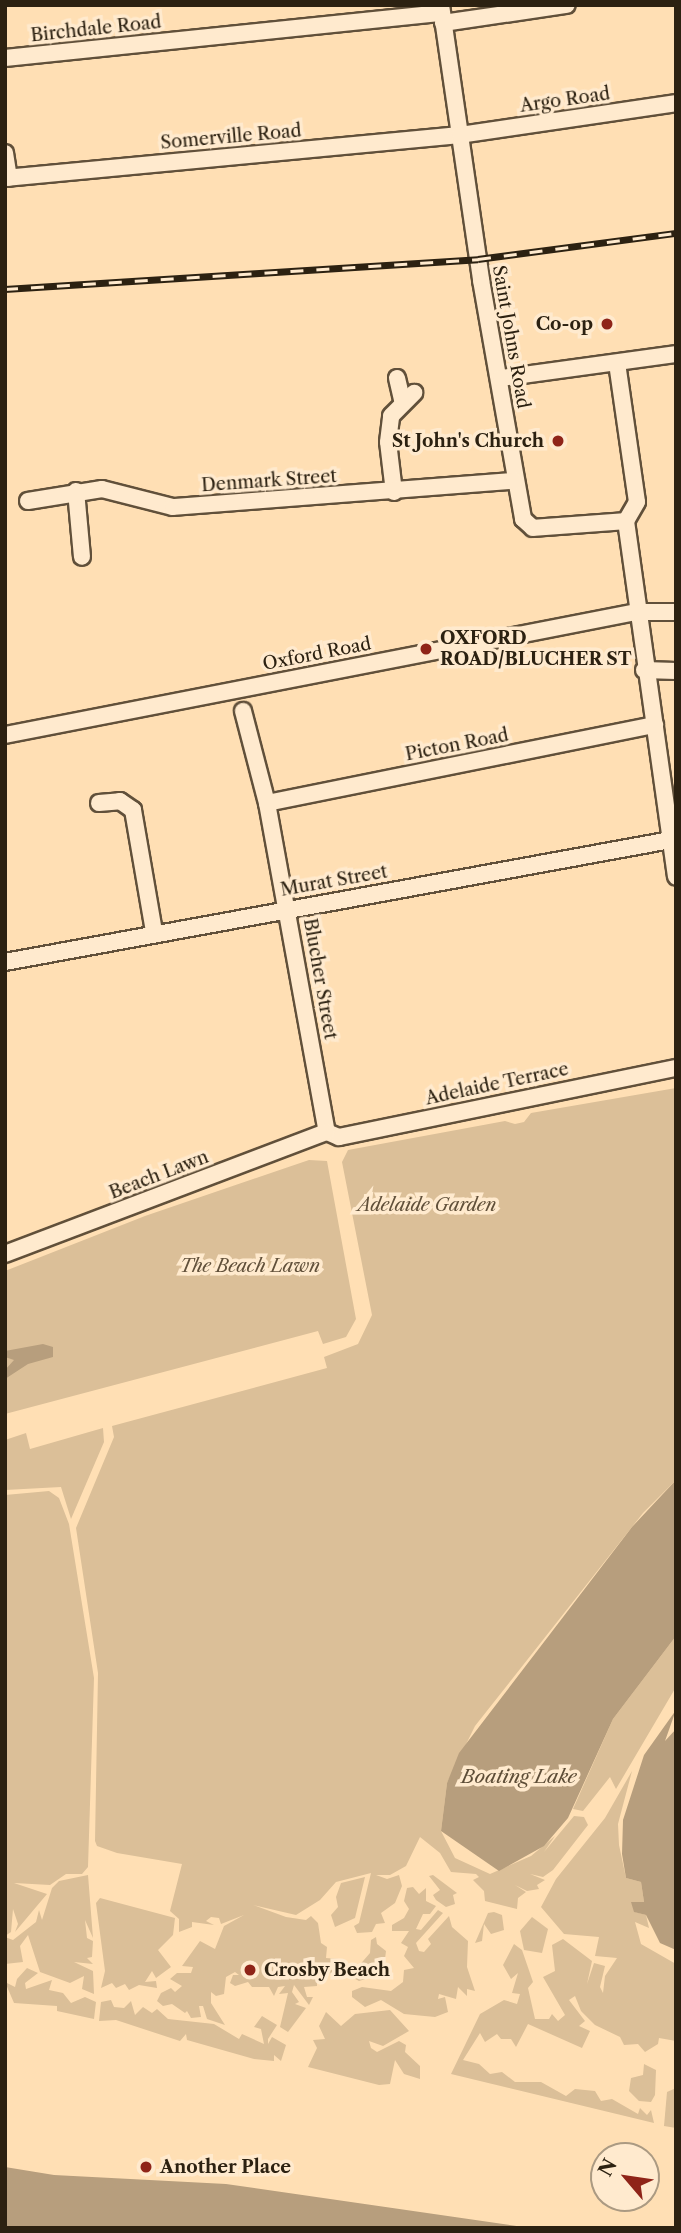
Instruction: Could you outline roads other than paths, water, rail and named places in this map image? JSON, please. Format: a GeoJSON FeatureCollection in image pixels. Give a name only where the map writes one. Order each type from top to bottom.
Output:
{"type":"FeatureCollection","features":[{"type":"Feature","properties":{"kind":"street","name":"Birchdale Road"},"geometry":{"type":"LineString","coordinates":[[5,58],[442,14],[567,5]]}},
{"type":"Feature","properties":{"kind":"street","name":"Saint Johns Road"},"geometry":{"type":"LineString","coordinates":[[442,14],[501,378],[514,481],[523,519],[533,528],[626,521]]}},
{"type":"Feature","properties":{"kind":"street","name":"Argo Road"},"geometry":{"type":"LineString","coordinates":[[460,135],[676,103]]}},
{"type":"Feature","properties":{"kind":"street","name":"Somerville Road"},"geometry":{"type":"LineString","coordinates":[[7,178],[460,135]]}},
{"type":"Feature","properties":{"kind":"street"},"geometry":{"type":"LineString","coordinates":[[5,153],[7,178]]}},
{"type":"Feature","properties":{"kind":"street"},"geometry":{"type":"LineString","coordinates":[[501,378],[676,354]]}},
{"type":"Feature","properties":{"kind":"street"},"geometry":{"type":"LineString","coordinates":[[617,363],[637,502],[626,521],[636,612],[673,839],[676,877]]}},
{"type":"Feature","properties":{"kind":"street"},"geometry":{"type":"LineString","coordinates":[[394,492],[388,442],[391,416],[408,396],[397,378]]}},
{"type":"Feature","properties":{"kind":"street","name":"Denmark Street"},"geometry":{"type":"LineString","coordinates":[[28,501],[76,491],[102,489],[173,507],[514,481]]}},
{"type":"Feature","properties":{"kind":"street"},"geometry":{"type":"LineString","coordinates":[[76,491],[82,557]]}},
{"type":"Feature","properties":{"kind":"street","name":"Oxford Road"},"geometry":{"type":"LineString","coordinates":[[5,734],[636,612],[676,612]]}},
{"type":"Feature","properties":{"kind":"street"},"geometry":{"type":"LineString","coordinates":[[644,670],[676,671]]}},
{"type":"Feature","properties":{"kind":"street","name":"Blucher Street"},"geometry":{"type":"LineString","coordinates":[[243,711],[267,803],[327,1132]]}},
{"type":"Feature","properties":{"kind":"street","name":"Picton Road"},"geometry":{"type":"LineString","coordinates":[[267,803],[655,725]]}},
{"type":"Feature","properties":{"kind":"street"},"geometry":{"type":"LineString","coordinates":[[99,803],[120,801],[133,810],[135,867],[154,932]]}},
{"type":"Feature","properties":{"kind":"street","name":"Murat Street"},"geometry":{"type":"LineString","coordinates":[[5,962],[154,932],[673,839]]}},
{"type":"Feature","properties":{"kind":"street","name":"Adelaide Terrace"},"geometry":{"type":"LineString","coordinates":[[327,1132],[339,1137],[676,1068]]}},
{"type":"Feature","properties":{"kind":"street","name":"Beach Lawn"},"geometry":{"type":"LineString","coordinates":[[5,1254],[327,1132]]}},
{"type":"Feature","properties":{"kind":"water"},"geometry":{"type":"Polygon","coordinates":[[[43,1344],[53,1347],[53,1357],[28,1364],[5,1379],[5,1370],[14,1360],[5,1357],[5,1351],[43,1344]]]}},
{"type":"Feature","properties":{"kind":"water","name":"Boating Lake"},"geometry":{"type":"Polygon","coordinates":[[[676,1480],[676,1636],[613,1719],[568,1818],[544,1846],[499,1871],[441,1831],[447,1783],[459,1753],[632,1527],[676,1480]]]}},
{"type":"Feature","properties":{"kind":"water"},"geometry":{"type":"Polygon","coordinates":[[[676,1710],[665,1741],[676,1729],[676,1950],[660,1943],[646,1915],[634,1912],[631,1902],[644,1902],[641,1882],[626,1878],[622,1854],[623,1820],[644,1755],[676,1710]]]}},
{"type":"Feature","properties":{"kind":"water"},"geometry":{"type":"Polygon","coordinates":[[[5,2167],[54,2175],[226,2184],[530,2228],[5,2228],[5,2167]]]}},
{"type":"Feature","properties":{"kind":"railway"},"geometry":{"type":"LineString","coordinates":[[5,289],[478,259],[676,233]]}},
{"type":"Feature","properties":{"kind":"place","name":"Co-op"},"geometry":{"type":"Point","coordinates":[607,324]}},
{"type":"Feature","properties":{"kind":"place","name":"St John's Church"},"geometry":{"type":"Point","coordinates":[558,441]}},
{"type":"Feature","properties":{"kind":"place","name":"OXFORD ROAD/BLUCHER ST"},"geometry":{"type":"Point","coordinates":[426,649]}},
{"type":"Feature","properties":{"kind":"place","name":"Crosby Beach"},"geometry":{"type":"Point","coordinates":[250,1970]}},
{"type":"Feature","properties":{"kind":"place","name":"Another Place"},"geometry":{"type":"Point","coordinates":[146,2167]}},
{"type":"Feature","properties":{"kind":"park label","name":"Adelaide Garden"},"geometry":{"type":"Point","coordinates":[427,1205]}},
{"type":"Feature","properties":{"kind":"park label","name":"The Beach Lawn"},"geometry":{"type":"Point","coordinates":[250,1266]}}]}
